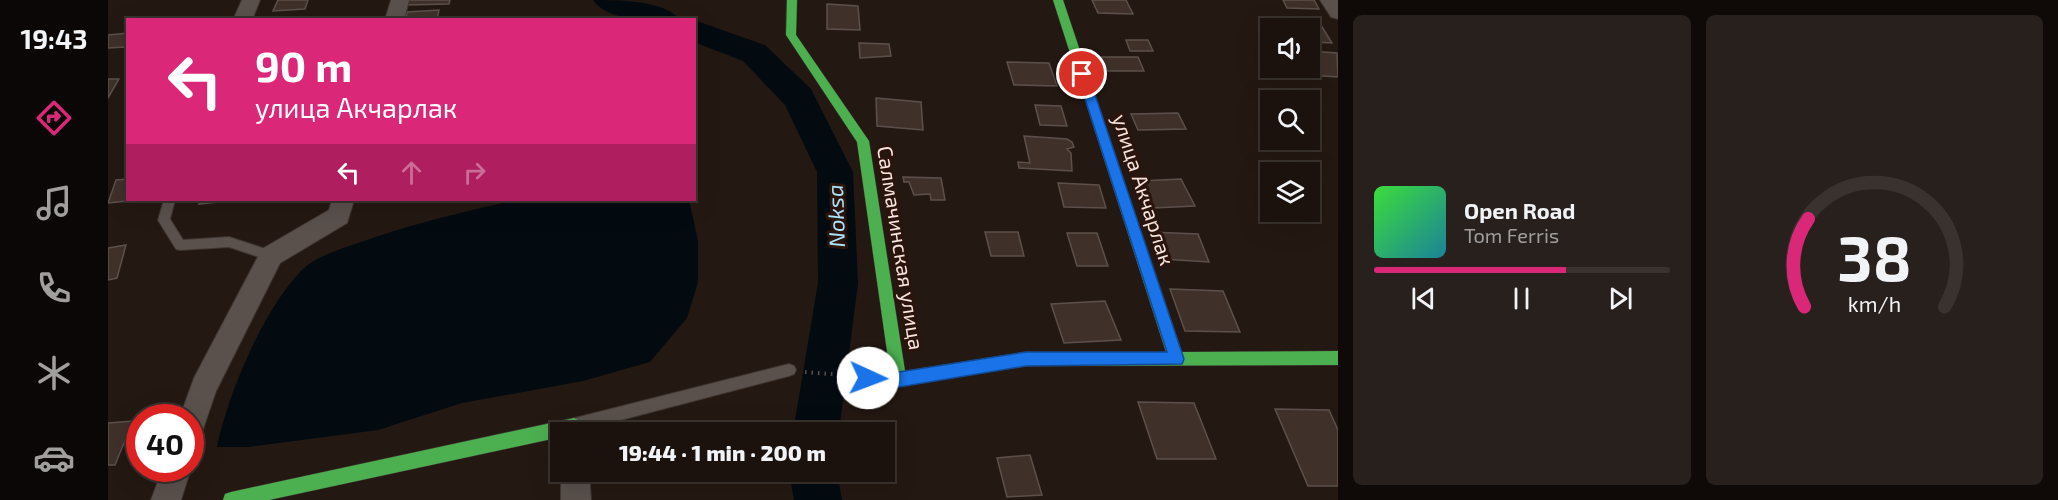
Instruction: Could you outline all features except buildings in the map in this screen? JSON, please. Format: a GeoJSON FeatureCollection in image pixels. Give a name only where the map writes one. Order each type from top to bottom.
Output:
{"type":"FeatureCollection","features":[{"type":"Feature","properties":{"kind":"street"},"geometry":{"type":"LineString","coordinates":[[243,18],[251,0]]}},
{"type":"Feature","properties":{"kind":"street"},"geometry":{"type":"LineString","coordinates":[[395,18],[400,0]]}},
{"type":"Feature","properties":{"kind":"street","name":"Салмачинская улица"},"geometry":{"type":"LineString","coordinates":[[792,0],[791,35],[863,141],[899,379]]}},
{"type":"Feature","properties":{"kind":"street","name":"улица Акчарлак"},"geometry":{"type":"LineString","coordinates":[[1058,0],[1176,359]]}},
{"type":"Feature","properties":{"kind":"street"},"geometry":{"type":"LineString","coordinates":[[1329,0],[1338,13]]}},
{"type":"Feature","properties":{"kind":"street"},"geometry":{"type":"LineString","coordinates":[[198,404],[204,387],[271,256],[339,216],[344,201]]}},
{"type":"Feature","properties":{"kind":"street"},"geometry":{"type":"LineString","coordinates":[[868,378],[899,379],[1026,359],[1338,358]]}},
{"type":"Feature","properties":{"kind":"street"},"geometry":{"type":"LineString","coordinates":[[231,500],[550,434]]}},
{"type":"Feature","properties":{"kind":"street"},"geometry":{"type":"LineString","coordinates":[[166,500],[172,482]]}},
{"type":"Feature","properties":{"kind":"street"},"geometry":{"type":"LineString","coordinates":[[575,482],[576,500]]}},
{"type":"Feature","properties":{"kind":"lane"},"geometry":{"type":"LineString","coordinates":[[169,201],[164,220],[180,245],[229,242],[271,256]]}},
{"type":"Feature","properties":{"kind":"lane"},"geometry":{"type":"LineString","coordinates":[[600,422],[789,370]]}},
{"type":"Feature","properties":{"kind":"path"},"geometry":{"type":"LineString","coordinates":[[789,370],[868,378]]}},
{"type":"Feature","properties":{"kind":"shaded area"},"geometry":{"type":"Polygon","coordinates":[[[513,201],[686,201],[690,204],[698,241],[698,282],[687,318],[650,362],[583,381],[462,403],[378,430],[249,447],[217,447],[229,403],[249,354],[273,308],[306,266],[335,251],[397,230],[513,201]]]}},
{"type":"Feature","properties":{"kind":"waterway","name":"Noksa"},"geometry":{"type":"LineString","coordinates":[[608,0],[659,18]]}},
{"type":"Feature","properties":{"kind":"waterway","name":"Noksa"},"geometry":{"type":"LineString","coordinates":[[696,31],[754,53],[799,98],[835,172],[838,283],[817,422]]}},
{"type":"Feature","properties":{"kind":"waterway","name":"Noksa"},"geometry":{"type":"LineString","coordinates":[[815,482],[818,500]]}},
{"type":"Feature","properties":{"kind":"traffic: fast"},"geometry":{"type":"LineString","coordinates":[[792,0],[791,35],[863,141],[899,379]]}},
{"type":"Feature","properties":{"kind":"traffic: fast"},"geometry":{"type":"LineString","coordinates":[[1058,0],[1176,359]]}},
{"type":"Feature","properties":{"kind":"traffic: fast"},"geometry":{"type":"LineString","coordinates":[[868,378],[899,379],[1026,359],[1338,358]]}},
{"type":"Feature","properties":{"kind":"traffic: fast"},"geometry":{"type":"LineString","coordinates":[[231,500],[550,431]]}},
{"type":"Feature","properties":{"kind":"route"},"geometry":{"type":"LineString","coordinates":[[868,378],[899,379],[1026,359],[1176,359],[1082,74]]}}]}
